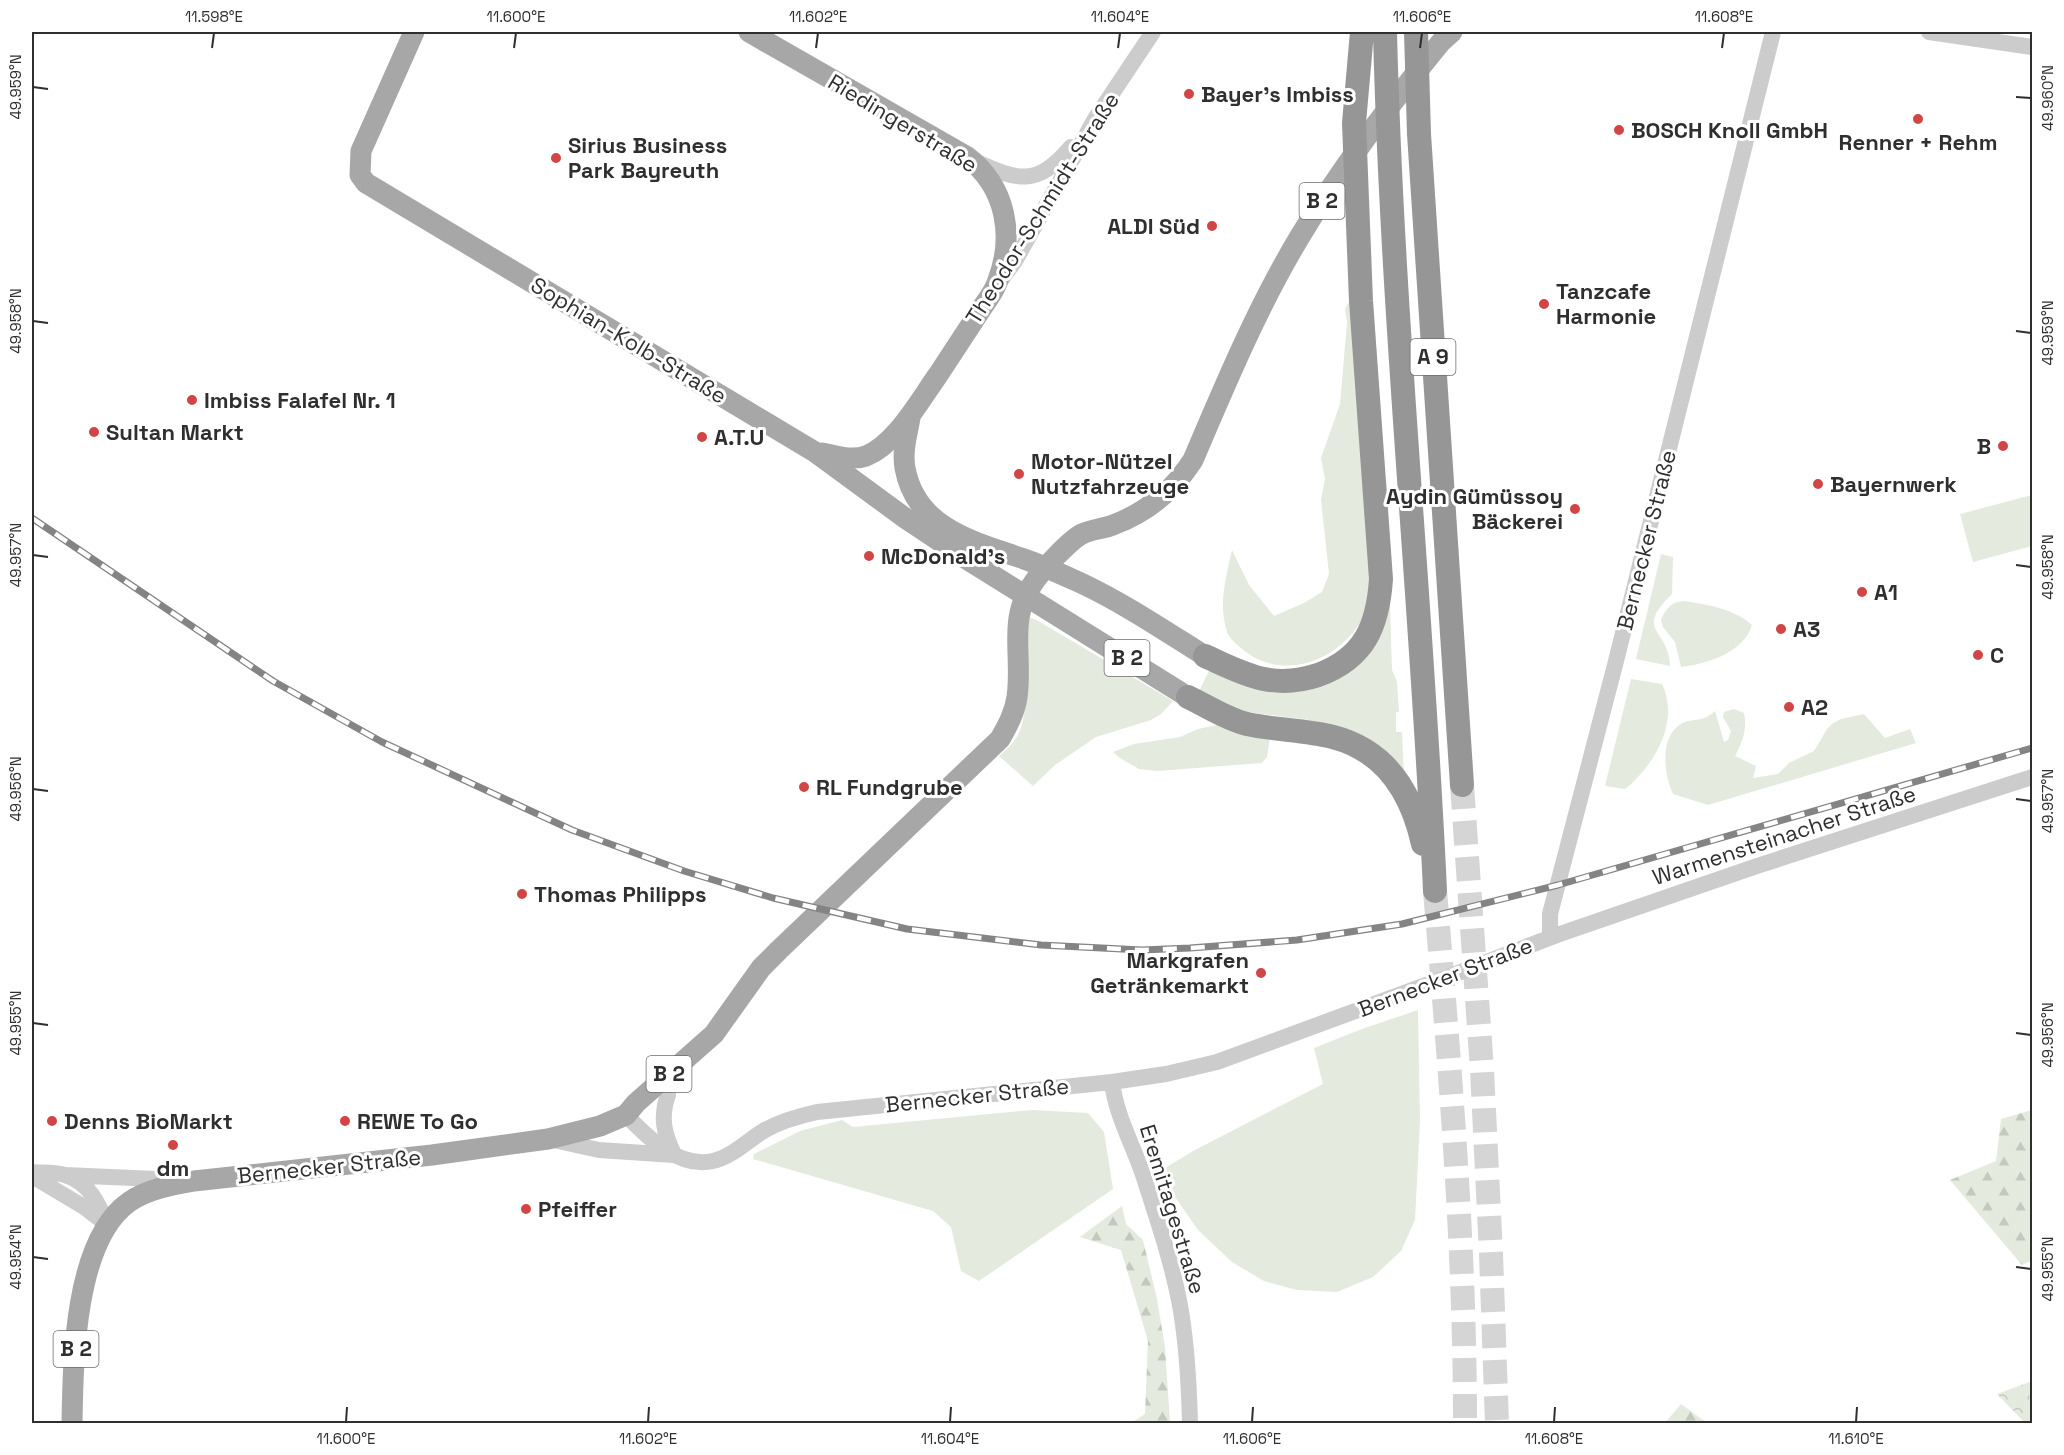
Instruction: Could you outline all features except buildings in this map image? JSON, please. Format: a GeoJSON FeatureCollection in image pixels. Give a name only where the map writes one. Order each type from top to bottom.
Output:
{"type":"FeatureCollection","features":[{"type":"Feature","properties":{"kind":"highway"},"geometry":{"type":"LineString","coordinates":[[1205,656],[1262,679],[1302,681],[1327,672],[1353,655],[1363,645],[1377,614],[1382,579],[1361,301],[1354,123],[1362,32]]}},
{"type":"Feature","properties":{"kind":"highway","name":"A 9"},"geometry":{"type":"LineString","coordinates":[[1188,697],[1244,723],[1333,737],[1350,743],[1384,765],[1408,797],[1419,826],[1435,891],[1405,433],[1388,139],[1385,32]]}},
{"type":"Feature","properties":{"kind":"highway","name":"A 9"},"geometry":{"type":"LineString","coordinates":[[1416,32],[1419,134],[1462,785]]}},
{"type":"Feature","properties":{"kind":"main road","name":"Sophian-Kolb-Straße"},"geometry":{"type":"LineString","coordinates":[[414,32],[361,151],[360,175],[366,183],[815,452],[905,518],[1025,595]]}},
{"type":"Feature","properties":{"kind":"main road","name":"Riedingerstraße"},"geometry":{"type":"LineString","coordinates":[[749,32],[966,156],[985,172],[994,187],[1005,217],[1005,259],[997,285]]}},
{"type":"Feature","properties":{"kind":"main road","name":"B 2"},"geometry":{"type":"LineString","coordinates":[[548,1139],[600,1126],[626,1115],[636,1103],[714,1034],[761,968],[1000,739],[1015,709],[1018,681],[1017,627],[1025,595],[1046,567],[1081,534],[1113,525],[1137,514],[1156,503],[1172,488],[1193,460],[1223,390],[1277,278],[1321,203],[1383,113],[1452,32]]}},
{"type":"Feature","properties":{"kind":"main road","name":"Theodor-Schmidt-Straße"},"geometry":{"type":"LineString","coordinates":[[815,452],[847,458],[864,457],[892,437],[910,415],[997,285]]}},
{"type":"Feature","properties":{"kind":"main road"},"geometry":{"type":"LineString","coordinates":[[910,415],[904,448],[904,466],[916,498],[930,515],[950,531],[968,540],[1046,567]]}},
{"type":"Feature","properties":{"kind":"main road","name":"B 2"},"geometry":{"type":"LineString","coordinates":[[1046,567],[1087,586],[1205,656]]}},
{"type":"Feature","properties":{"kind":"main road","name":"B 2"},"geometry":{"type":"LineString","coordinates":[[1025,595],[1188,697]]}},
{"type":"Feature","properties":{"kind":"main road","name":"Bernecker Straße"},"geometry":{"type":"LineString","coordinates":[[107,1225],[136,1198],[169,1186],[194,1181],[432,1155],[548,1139]]}},
{"type":"Feature","properties":{"kind":"main road","name":"B 2"},"geometry":{"type":"LineString","coordinates":[[72,1424],[77,1331],[86,1276],[92,1255],[107,1225]]}},
{"type":"Feature","properties":{"kind":"street","name":"Theodor-Schmidt-Straße"},"geometry":{"type":"LineString","coordinates":[[997,285],[1015,261],[1095,119],[1153,32]]}},
{"type":"Feature","properties":{"kind":"street","name":"Bernecker Straße"},"geometry":{"type":"LineString","coordinates":[[626,1115],[674,1155],[703,1163],[725,1157],[767,1129],[817,1112],[1112,1082],[1166,1074],[1216,1062],[1550,937],[1550,914],[1773,32]]}},
{"type":"Feature","properties":{"kind":"street"},"geometry":{"type":"LineString","coordinates":[[1929,32],[2032,47]]}},
{"type":"Feature","properties":{"kind":"street"},"geometry":{"type":"LineString","coordinates":[[966,156],[1007,175],[1021,178],[1035,175],[1059,161],[1095,119]]}},
{"type":"Feature","properties":{"kind":"street","name":"Warmensteinacher Straße"},"geometry":{"type":"LineString","coordinates":[[1550,937],[1757,866],[2032,777]]}},
{"type":"Feature","properties":{"kind":"street","name":"Eremitagestraße"},"geometry":{"type":"LineString","coordinates":[[1112,1082],[1114,1102],[1145,1179],[1169,1257],[1179,1300],[1190,1384],[1190,1424]]}},
{"type":"Feature","properties":{"kind":"street"},"geometry":{"type":"LineString","coordinates":[[548,1139],[599,1150],[674,1155],[663,1122],[668,1095]]}},
{"type":"Feature","properties":{"kind":"street"},"geometry":{"type":"LineString","coordinates":[[32,1174],[194,1181]]}},
{"type":"Feature","properties":{"kind":"street"},"geometry":{"type":"LineString","coordinates":[[32,1174],[84,1207],[107,1225]]}},
{"type":"Feature","properties":{"kind":"street"},"geometry":{"type":"LineString","coordinates":[[65,1175],[86,1187],[94,1197],[107,1225]]}},
{"type":"Feature","properties":{"kind":"green space"},"geometry":{"type":"Polygon","coordinates":[[[1356,289],[1373,594],[1360,623],[1340,646],[1328,654],[1301,664],[1272,664],[1249,654],[1229,636],[1223,612],[1225,581],[1232,550],[1249,585],[1274,616],[1322,592],[1329,574],[1321,500],[1325,479],[1321,458],[1340,404],[1347,323],[1345,309],[1356,289]]]}},
{"type":"Feature","properties":{"kind":"green space"},"geometry":{"type":"Polygon","coordinates":[[[2032,495],[2032,546],[1973,562],[1960,514],[2032,495]]]}},
{"type":"Feature","properties":{"kind":"green space"},"geometry":{"type":"Polygon","coordinates":[[[1388,542],[1392,670],[1397,682],[1399,712],[1396,712],[1396,732],[1402,732],[1404,779],[1309,720],[1233,710],[1198,693],[1210,669],[1245,685],[1352,668],[1388,542]]]}},
{"type":"Feature","properties":{"kind":"green space"},"geometry":{"type":"Polygon","coordinates":[[[1661,554],[1673,557],[1672,594],[1661,606],[1654,623],[1668,654],[1670,666],[1636,659],[1661,554]]]}},
{"type":"Feature","properties":{"kind":"green space"},"geometry":{"type":"Polygon","coordinates":[[[1683,601],[1729,611],[1745,619],[1752,625],[1748,635],[1733,650],[1723,655],[1702,663],[1681,667],[1675,642],[1663,627],[1661,620],[1669,607],[1683,601]]]}},
{"type":"Feature","properties":{"kind":"green space"},"geometry":{"type":"Polygon","coordinates":[[[1030,618],[1173,701],[1161,714],[1151,720],[1096,737],[1055,765],[1033,786],[999,756],[1018,735],[1025,711],[1027,625],[1030,618]]]}},
{"type":"Feature","properties":{"kind":"green space"},"geometry":{"type":"Polygon","coordinates":[[[1631,679],[1662,684],[1667,698],[1668,713],[1662,741],[1655,755],[1646,768],[1625,789],[1605,786],[1631,679]]]}},
{"type":"Feature","properties":{"kind":"green space"},"geometry":{"type":"Polygon","coordinates":[[[1734,709],[1744,713],[1745,725],[1735,756],[1756,766],[1753,778],[1778,774],[1789,763],[1814,751],[1833,723],[1864,714],[1885,738],[1910,729],[1916,743],[1708,805],[1673,794],[1667,776],[1665,756],[1669,738],[1674,730],[1685,722],[1705,718],[1715,711],[1724,742],[1728,740],[1731,731],[1723,717],[1724,712],[1734,709]]]}},
{"type":"Feature","properties":{"kind":"green space"},"geometry":{"type":"Polygon","coordinates":[[[1221,724],[1270,737],[1267,757],[1262,763],[1157,771],[1139,769],[1113,752],[1134,744],[1180,737],[1198,729],[1221,724]]]}},
{"type":"Feature","properties":{"kind":"green space"},"geometry":{"type":"Polygon","coordinates":[[[1418,1010],[1420,1121],[1415,1220],[1401,1251],[1373,1277],[1337,1292],[1297,1290],[1264,1281],[1232,1262],[1198,1230],[1171,1191],[1165,1168],[1195,1150],[1323,1084],[1314,1048],[1418,1010]]]}},
{"type":"Feature","properties":{"kind":"green space"},"geometry":{"type":"Polygon","coordinates":[[[1032,1110],[1088,1113],[1104,1132],[1113,1189],[979,1281],[961,1271],[951,1227],[933,1211],[753,1159],[754,1154],[800,1131],[842,1120],[853,1127],[1032,1110]]]}},
{"type":"Feature","properties":{"kind":"green space"},"geometry":{"type":"Polygon","coordinates":[[[2032,1110],[2032,1263],[2031,1261],[2022,1265],[1950,1180],[1996,1161],[2001,1119],[2032,1110]]]}},
{"type":"Feature","properties":{"kind":"green space"},"geometry":{"type":"Polygon","coordinates":[[[1122,1206],[1126,1224],[1143,1240],[1157,1299],[1165,1347],[1170,1423],[1131,1423],[1145,1414],[1148,1341],[1121,1250],[1080,1237],[1122,1206]]]}},
{"type":"Feature","properties":{"kind":"green space"},"geometry":{"type":"Polygon","coordinates":[[[2032,1381],[2032,1423],[2025,1423],[1997,1394],[2032,1381]]]}},
{"type":"Feature","properties":{"kind":"green space"},"geometry":{"type":"Polygon","coordinates":[[[1681,1404],[1707,1423],[1665,1423],[1681,1404]]]}},
{"type":"Feature","properties":{"kind":"tunnel"},"geometry":{"type":"LineString","coordinates":[[1462,785],[1482,1070],[1497,1424]]}},
{"type":"Feature","properties":{"kind":"tunnel"},"geometry":{"type":"LineString","coordinates":[[1435,891],[1459,1224],[1465,1424]]}},
{"type":"Feature","properties":{"kind":"railway"},"geometry":{"type":"LineString","coordinates":[[32,518],[273,681],[382,742],[572,830],[684,871],[773,898],[907,929],[1041,945],[1142,950],[1190,948],[1297,940],[1402,924],[1558,885],[2032,748]]}},
{"type":"Feature","properties":{"kind":"place","name":"Bayer's Imbiss"},"geometry":{"type":"Point","coordinates":[1189,94]}},
{"type":"Feature","properties":{"kind":"place","name":"Renner + Rehm"},"geometry":{"type":"Point","coordinates":[1918,119]}},
{"type":"Feature","properties":{"kind":"place","name":"BOSCH Knoll GmbH"},"geometry":{"type":"Point","coordinates":[1619,130]}},
{"type":"Feature","properties":{"kind":"place","name":"Sirius Business Park Bayreuth"},"geometry":{"type":"Point","coordinates":[556,158]}},
{"type":"Feature","properties":{"kind":"place","name":"ALDI Süd"},"geometry":{"type":"Point","coordinates":[1212,226]}},
{"type":"Feature","properties":{"kind":"place","name":"Tanzcafe Harmonie"},"geometry":{"type":"Point","coordinates":[1544,304]}},
{"type":"Feature","properties":{"kind":"place","name":"Imbiss Falafel Nr. 1"},"geometry":{"type":"Point","coordinates":[192,400]}},
{"type":"Feature","properties":{"kind":"place","name":"Sultan Markt"},"geometry":{"type":"Point","coordinates":[94,432]}},
{"type":"Feature","properties":{"kind":"place","name":"A.T.U"},"geometry":{"type":"Point","coordinates":[702,437]}},
{"type":"Feature","properties":{"kind":"place","name":"B"},"geometry":{"type":"Point","coordinates":[2003,446]}},
{"type":"Feature","properties":{"kind":"place","name":"Motor-Nützel Nutzfahrzeuge"},"geometry":{"type":"Point","coordinates":[1019,474]}},
{"type":"Feature","properties":{"kind":"place","name":"Bayernwerk"},"geometry":{"type":"Point","coordinates":[1818,484]}},
{"type":"Feature","properties":{"kind":"place","name":"Aydin Gümüssoy Bäckerei"},"geometry":{"type":"Point","coordinates":[1575,509]}},
{"type":"Feature","properties":{"kind":"place","name":"McDonald's"},"geometry":{"type":"Point","coordinates":[869,556]}},
{"type":"Feature","properties":{"kind":"place","name":"A1"},"geometry":{"type":"Point","coordinates":[1862,592]}},
{"type":"Feature","properties":{"kind":"place","name":"A3"},"geometry":{"type":"Point","coordinates":[1781,629]}},
{"type":"Feature","properties":{"kind":"place","name":"C"},"geometry":{"type":"Point","coordinates":[1978,655]}},
{"type":"Feature","properties":{"kind":"place","name":"A2"},"geometry":{"type":"Point","coordinates":[1789,707]}},
{"type":"Feature","properties":{"kind":"place","name":"RL Fundgrube"},"geometry":{"type":"Point","coordinates":[804,787]}},
{"type":"Feature","properties":{"kind":"place","name":"Thomas Philipps"},"geometry":{"type":"Point","coordinates":[522,894]}},
{"type":"Feature","properties":{"kind":"place","name":"Markgrafen Getränkemarkt"},"geometry":{"type":"Point","coordinates":[1261,973]}},
{"type":"Feature","properties":{"kind":"place","name":"Denns BioMarkt"},"geometry":{"type":"Point","coordinates":[52,1121]}},
{"type":"Feature","properties":{"kind":"place","name":"REWE To Go"},"geometry":{"type":"Point","coordinates":[345,1121]}},
{"type":"Feature","properties":{"kind":"place","name":"dm"},"geometry":{"type":"Point","coordinates":[173,1145]}},
{"type":"Feature","properties":{"kind":"place","name":"Pfeiffer"},"geometry":{"type":"Point","coordinates":[526,1209]}}]}
